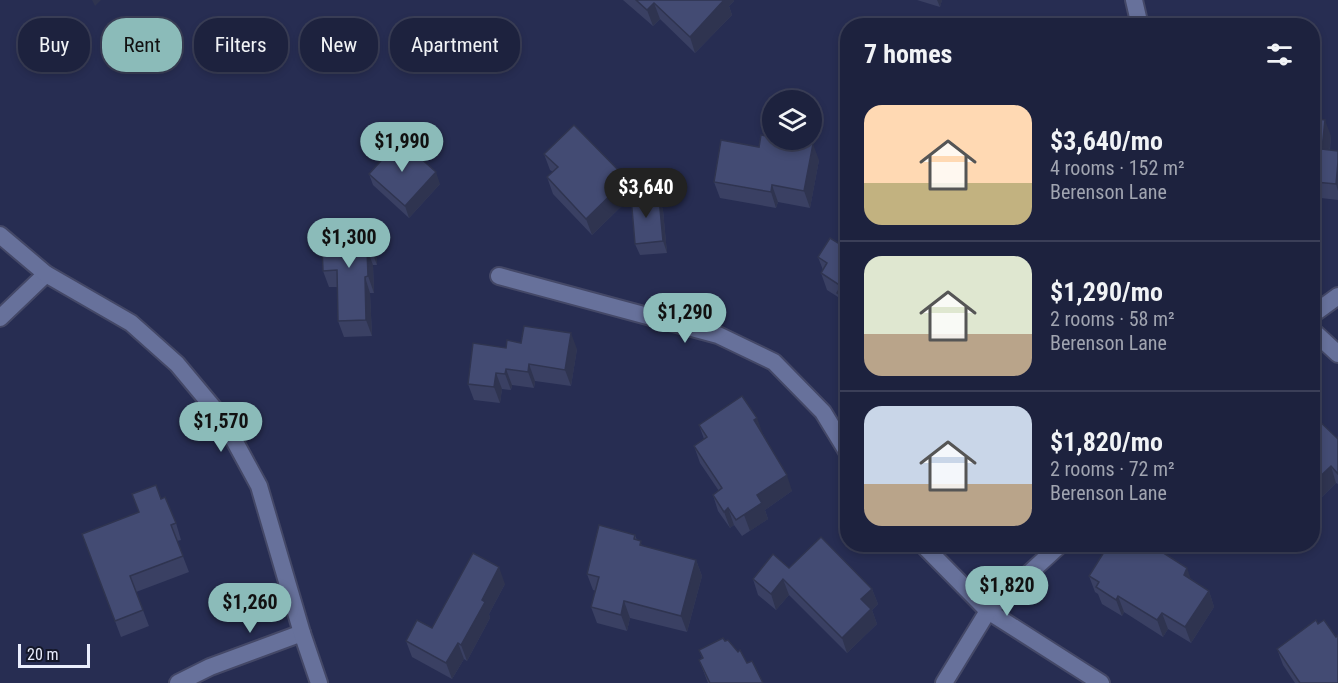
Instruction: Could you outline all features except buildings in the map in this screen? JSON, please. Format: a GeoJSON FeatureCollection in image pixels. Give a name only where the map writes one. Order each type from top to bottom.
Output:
{"type":"FeatureCollection","features":[{"type":"Feature","properties":{"kind":"street"},"geometry":{"type":"LineString","coordinates":[[1134,0],[1138,18]]}},
{"type":"Feature","properties":{"kind":"street"},"geometry":{"type":"LineString","coordinates":[[0,235],[46,274],[131,322],[177,364],[222,418],[259,486],[319,683]]}},
{"type":"Feature","properties":{"kind":"street"},"geometry":{"type":"LineString","coordinates":[[0,318],[46,274]]}},
{"type":"Feature","properties":{"kind":"street"},"geometry":{"type":"LineString","coordinates":[[499,276],[718,335],[774,362],[823,412],[840,440]]}},
{"type":"Feature","properties":{"kind":"street"},"geometry":{"type":"LineString","coordinates":[[1320,309],[1338,296]]}},
{"type":"Feature","properties":{"kind":"street"},"geometry":{"type":"LineString","coordinates":[[1320,337],[1338,354]]}},
{"type":"Feature","properties":{"kind":"street"},"geometry":{"type":"LineString","coordinates":[[930,552],[988,611],[1101,683]]}},
{"type":"Feature","properties":{"kind":"street"},"geometry":{"type":"LineString","coordinates":[[944,683],[988,611],[1051,552]]}},
{"type":"Feature","properties":{"kind":"street"},"geometry":{"type":"LineString","coordinates":[[178,683],[210,667],[302,633]]}}]}
